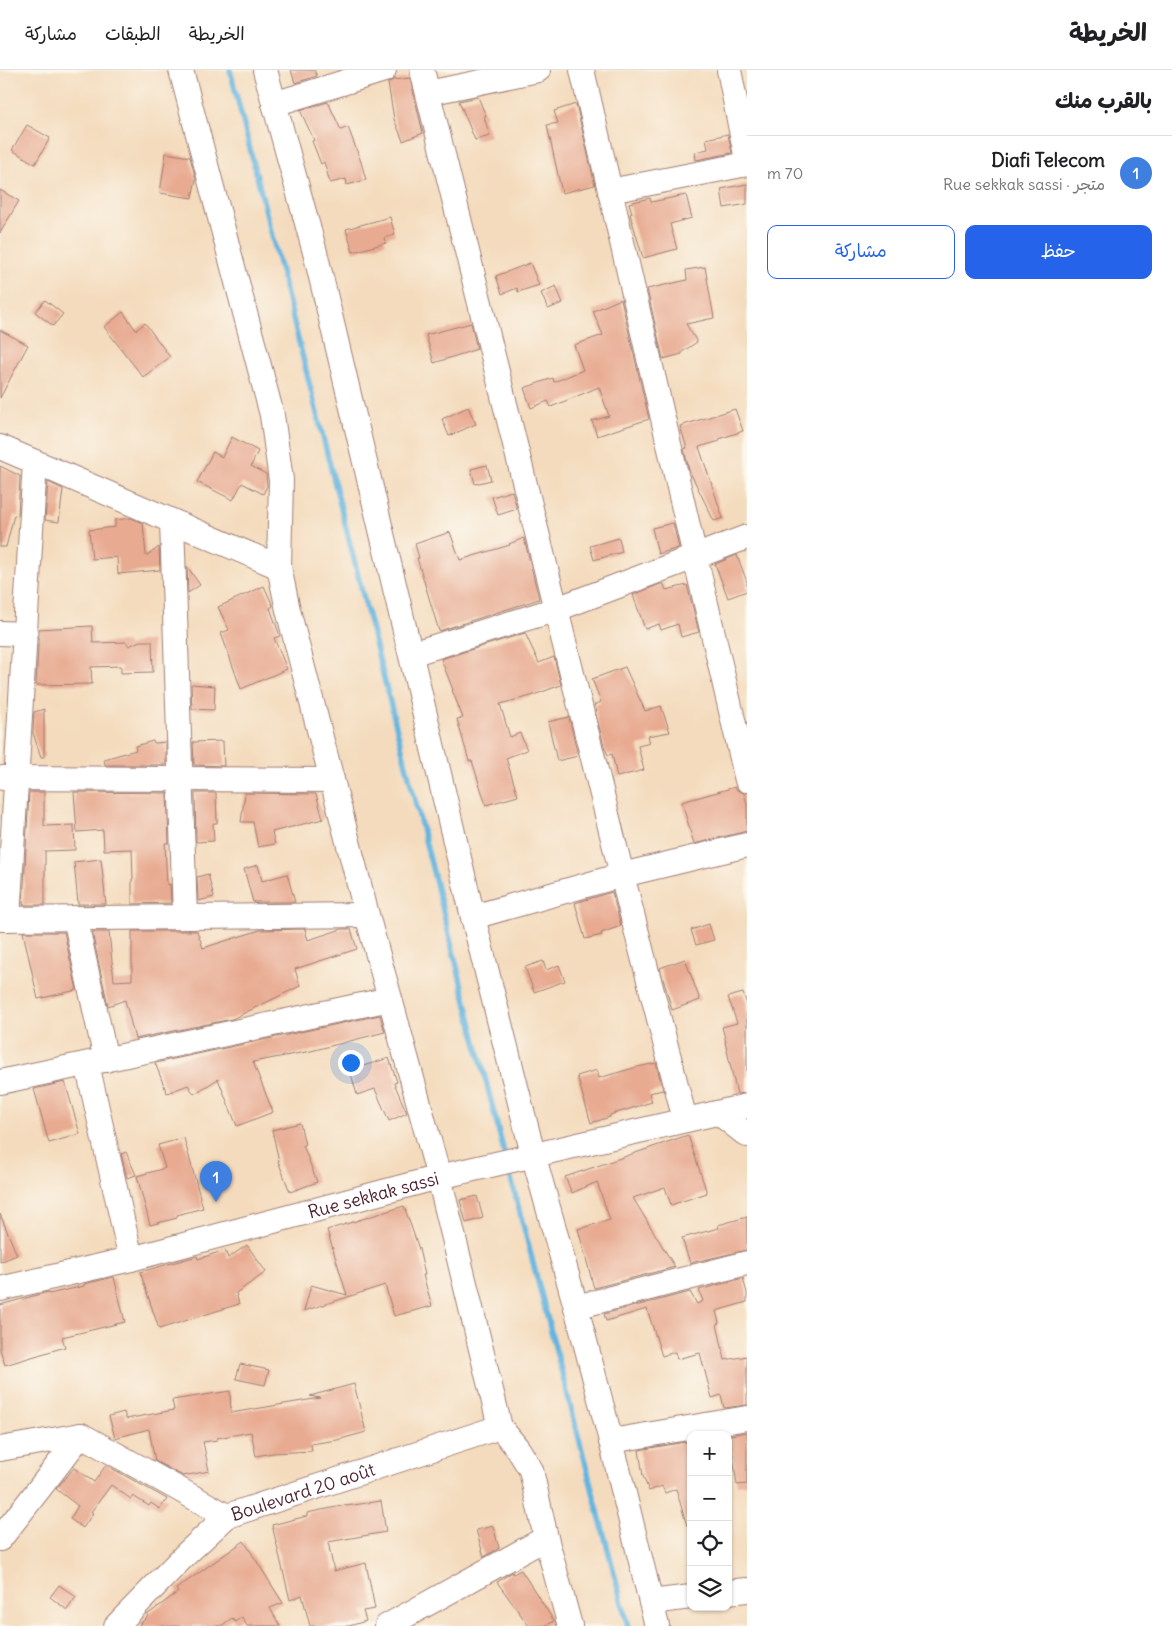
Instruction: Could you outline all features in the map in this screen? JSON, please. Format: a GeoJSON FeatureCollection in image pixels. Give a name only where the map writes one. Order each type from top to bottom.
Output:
{"type":"FeatureCollection","features":[{"type":"Feature","properties":{"kind":"street"},"geometry":{"type":"LineString","coordinates":[[180,70],[272,415],[282,480],[279,567],[288,610],[367,915],[439,1177],[500,1427],[518,1449],[531,1470],[546,1538],[570,1626]]}},
{"type":"Feature","properties":{"kind":"street"},"geometry":{"type":"LineString","coordinates":[[265,70],[316,256],[473,917],[533,1154],[576,1307],[657,1626]]}},
{"type":"Feature","properties":{"kind":"street"},"geometry":{"type":"LineString","coordinates":[[274,104],[384,70]]}},
{"type":"Feature","properties":{"kind":"street"},"geometry":{"type":"LineString","coordinates":[[422,70],[622,875],[685,1120]]}},
{"type":"Feature","properties":{"kind":"street"},"geometry":{"type":"LineString","coordinates":[[428,93],[538,70]]}},
{"type":"Feature","properties":{"kind":"street"},"geometry":{"type":"LineString","coordinates":[[582,70],[747,780]]}},
{"type":"Feature","properties":{"kind":"street"},"geometry":{"type":"LineString","coordinates":[[729,70],[747,160]]}},
{"type":"Feature","properties":{"kind":"street"},"geometry":{"type":"LineString","coordinates":[[610,191],[747,164]]}},
{"type":"Feature","properties":{"kind":"street"},"geometry":{"type":"LineString","coordinates":[[0,447],[279,567]]}},
{"type":"Feature","properties":{"kind":"street"},"geometry":{"type":"LineString","coordinates":[[34,462],[25,634],[8,778],[4,919],[367,915]]}},
{"type":"Feature","properties":{"kind":"street"},"geometry":{"type":"LineString","coordinates":[[172,522],[185,917]]}},
{"type":"Feature","properties":{"kind":"street"},"geometry":{"type":"LineString","coordinates":[[411,654],[557,609],[747,538]]}},
{"type":"Feature","properties":{"kind":"street"},"geometry":{"type":"LineString","coordinates":[[0,633],[25,634]]}},
{"type":"Feature","properties":{"kind":"street"},"geometry":{"type":"LineString","coordinates":[[8,778],[332,780]]}},
{"type":"Feature","properties":{"kind":"street"},"geometry":{"type":"LineString","coordinates":[[473,917],[622,875],[747,845]]}},
{"type":"Feature","properties":{"kind":"street"},"geometry":{"type":"LineString","coordinates":[[75,918],[96,1062],[131,1259]]}},
{"type":"Feature","properties":{"kind":"street"},"geometry":{"type":"LineString","coordinates":[[0,1082],[390,999]]}},
{"type":"Feature","properties":{"kind":"street","name":"Rue sekkak sassi"},"geometry":{"type":"LineString","coordinates":[[0,1289],[131,1259],[439,1177],[747,1106]]}},
{"type":"Feature","properties":{"kind":"street"},"geometry":{"type":"LineString","coordinates":[[719,1113],[747,1135]]}},
{"type":"Feature","properties":{"kind":"street"},"geometry":{"type":"LineString","coordinates":[[576,1307],[747,1263]]}},
{"type":"Feature","properties":{"kind":"street"},"geometry":{"type":"LineString","coordinates":[[611,1442],[747,1418]]}},
{"type":"Feature","properties":{"kind":"street","name":"Boulevard 20 août"},"geometry":{"type":"LineString","coordinates":[[116,1626],[185,1555],[227,1516],[500,1427]]}},
{"type":"Feature","properties":{"kind":"street"},"geometry":{"type":"LineString","coordinates":[[0,1449],[81,1434],[227,1516]]}},
{"type":"Feature","properties":{"kind":"street"},"geometry":{"type":"LineString","coordinates":[[0,1539],[81,1434]]}},
{"type":"Feature","properties":{"kind":"street"},"geometry":{"type":"LineString","coordinates":[[388,1626],[546,1538]]}},
{"type":"Feature","properties":{"kind":"street"},"geometry":{"type":"LineString","coordinates":[[732,1592],[747,1590]]}},
{"type":"Feature","properties":{"kind":"street"},"geometry":{"type":"LineString","coordinates":[[650,1602],[687,1597]]}},
{"type":"Feature","properties":{"kind":"building"},"geometry":{"type":"Polygon","coordinates":[[[291,70],[314,70],[317,76],[295,83],[291,70]]]}},
{"type":"Feature","properties":{"kind":"building"},"geometry":{"type":"Polygon","coordinates":[[[410,78],[423,133],[403,141],[394,119],[388,83],[393,80],[410,78]]]}},
{"type":"Feature","properties":{"kind":"building"},"geometry":{"type":"Polygon","coordinates":[[[478,97],[486,116],[484,117],[490,136],[475,140],[459,101],[478,97]]]}},
{"type":"Feature","properties":{"kind":"building"},"geometry":{"type":"Polygon","coordinates":[[[328,102],[341,130],[348,127],[366,180],[347,185],[346,179],[330,183],[324,162],[321,164],[312,141],[314,140],[300,110],[328,102]]]}},
{"type":"Feature","properties":{"kind":"building"},"geometry":{"type":"Polygon","coordinates":[[[576,104],[595,185],[562,193],[547,125],[558,123],[554,111],[576,104]]]}},
{"type":"Feature","properties":{"kind":"building"},"geometry":{"type":"Polygon","coordinates":[[[27,125],[50,138],[35,164],[12,150],[27,125]]]}},
{"type":"Feature","properties":{"kind":"building"},"geometry":{"type":"Polygon","coordinates":[[[728,134],[732,153],[696,160],[695,152],[708,149],[706,139],[728,134]]]}},
{"type":"Feature","properties":{"kind":"building"},"geometry":{"type":"Polygon","coordinates":[[[166,153],[190,157],[196,179],[192,198],[160,193],[166,153]]]}},
{"type":"Feature","properties":{"kind":"building"},"geometry":{"type":"Polygon","coordinates":[[[747,184],[747,204],[724,208],[721,189],[747,184]]]}},
{"type":"Feature","properties":{"kind":"building"},"geometry":{"type":"Polygon","coordinates":[[[0,190],[19,201],[0,233],[0,190]]]}},
{"type":"Feature","properties":{"kind":"building"},"geometry":{"type":"Polygon","coordinates":[[[686,195],[692,218],[670,224],[677,249],[643,258],[630,214],[632,213],[629,203],[650,198],[651,202],[686,195]]]}},
{"type":"Feature","properties":{"kind":"building"},"geometry":{"type":"Polygon","coordinates":[[[390,217],[395,235],[384,238],[386,243],[353,252],[346,229],[390,217]]]}},
{"type":"Feature","properties":{"kind":"building"},"geometry":{"type":"Polygon","coordinates":[[[530,263],[539,285],[518,292],[517,288],[502,294],[496,276],[530,263]]]}},
{"type":"Feature","properties":{"kind":"building"},"geometry":{"type":"Polygon","coordinates":[[[705,267],[714,318],[686,324],[697,342],[682,352],[682,354],[663,359],[647,289],[687,280],[686,270],[705,267]]]}},
{"type":"Feature","properties":{"kind":"building"},"geometry":{"type":"Polygon","coordinates":[[[556,286],[563,303],[548,309],[541,293],[556,286]]]}},
{"type":"Feature","properties":{"kind":"building"},"geometry":{"type":"Polygon","coordinates":[[[621,299],[649,419],[597,436],[592,421],[609,416],[599,387],[551,407],[548,401],[531,408],[524,388],[553,378],[554,382],[583,370],[574,345],[603,335],[593,311],[621,299]]]}},
{"type":"Feature","properties":{"kind":"building"},"geometry":{"type":"Polygon","coordinates":[[[45,300],[63,314],[53,326],[35,312],[45,300]]]}},
{"type":"Feature","properties":{"kind":"building"},"geometry":{"type":"Polygon","coordinates":[[[123,312],[136,330],[145,323],[170,357],[143,377],[104,327],[123,312]]]}},
{"type":"Feature","properties":{"kind":"building"},"geometry":{"type":"Polygon","coordinates":[[[471,323],[477,349],[434,363],[426,335],[471,323]]]}},
{"type":"Feature","properties":{"kind":"building"},"geometry":{"type":"Polygon","coordinates":[[[0,330],[28,345],[0,398],[0,330]]]}},
{"type":"Feature","properties":{"kind":"building"},"geometry":{"type":"Polygon","coordinates":[[[468,407],[476,424],[449,436],[442,419],[468,407]]]}},
{"type":"Feature","properties":{"kind":"building"},"geometry":{"type":"Polygon","coordinates":[[[735,409],[743,431],[719,439],[720,441],[699,447],[723,518],[714,521],[689,470],[684,449],[687,448],[680,426],[735,409]]]}},
{"type":"Feature","properties":{"kind":"building"},"geometry":{"type":"Polygon","coordinates":[[[232,437],[258,451],[251,466],[266,474],[267,486],[263,494],[242,483],[233,500],[197,482],[213,452],[222,457],[232,437]]]}},
{"type":"Feature","properties":{"kind":"building"},"geometry":{"type":"Polygon","coordinates":[[[487,465],[491,480],[475,484],[471,469],[487,465]]]}},
{"type":"Feature","properties":{"kind":"building"},"geometry":{"type":"Polygon","coordinates":[[[0,466],[20,476],[18,516],[14,515],[6,547],[0,547],[0,466]]]}},
{"type":"Feature","properties":{"kind":"building"},"geometry":{"type":"Polygon","coordinates":[[[48,482],[63,489],[59,522],[45,520],[48,482]]]}},
{"type":"Feature","properties":{"kind":"building"},"geometry":{"type":"Polygon","coordinates":[[[512,491],[517,509],[498,515],[492,497],[512,491]]]}},
{"type":"Feature","properties":{"kind":"building"},"geometry":{"type":"Polygon","coordinates":[[[131,518],[143,523],[146,556],[159,547],[160,570],[118,574],[117,557],[92,559],[89,530],[115,527],[115,520],[131,518]]]}},
{"type":"Feature","properties":{"kind":"building"},"geometry":{"type":"Polygon","coordinates":[[[673,523],[679,548],[658,554],[652,528],[673,523]]]}},
{"type":"Feature","properties":{"kind":"building"},"geometry":{"type":"Polygon","coordinates":[[[450,532],[460,560],[510,545],[524,538],[539,599],[439,631],[417,558],[419,558],[415,544],[450,532]]]}},
{"type":"Feature","properties":{"kind":"building"},"geometry":{"type":"Polygon","coordinates":[[[619,538],[622,552],[594,560],[590,546],[619,538]]]}},
{"type":"Feature","properties":{"kind":"building"},"geometry":{"type":"Polygon","coordinates":[[[737,555],[747,582],[747,591],[728,598],[715,564],[737,555]]]}},
{"type":"Feature","properties":{"kind":"building"},"geometry":{"type":"Polygon","coordinates":[[[187,566],[200,585],[188,593],[187,566]]]}},
{"type":"Feature","properties":{"kind":"building"},"geometry":{"type":"Polygon","coordinates":[[[663,583],[666,590],[687,585],[699,632],[681,637],[678,624],[661,630],[659,624],[645,629],[633,595],[663,583]]]}},
{"type":"Feature","properties":{"kind":"building"},"geometry":{"type":"Polygon","coordinates":[[[264,586],[273,606],[270,608],[280,636],[274,638],[287,669],[241,689],[221,633],[229,630],[218,607],[264,586]]]}},
{"type":"Feature","properties":{"kind":"building"},"geometry":{"type":"Polygon","coordinates":[[[92,626],[93,643],[126,642],[129,646],[140,641],[152,641],[153,672],[121,673],[121,666],[91,667],[92,684],[36,685],[39,629],[92,626]]]}},
{"type":"Feature","properties":{"kind":"building"},"geometry":{"type":"Polygon","coordinates":[[[525,633],[539,663],[554,657],[561,685],[531,696],[500,704],[510,737],[520,733],[527,750],[506,758],[518,796],[486,805],[472,761],[469,761],[457,719],[463,718],[441,659],[525,633]]]}},
{"type":"Feature","properties":{"kind":"building"},"geometry":{"type":"Polygon","coordinates":[[[625,667],[645,711],[661,706],[670,732],[648,736],[650,743],[638,746],[644,770],[617,777],[612,754],[608,755],[605,749],[595,711],[597,711],[594,705],[601,702],[592,679],[625,667]]]}},
{"type":"Feature","properties":{"kind":"building"},"geometry":{"type":"Polygon","coordinates":[[[191,684],[215,686],[214,710],[192,709],[191,684]]]}},
{"type":"Feature","properties":{"kind":"building"},"geometry":{"type":"Polygon","coordinates":[[[44,709],[44,757],[41,757],[33,733],[34,712],[44,709]]]}},
{"type":"Feature","properties":{"kind":"building"},"geometry":{"type":"Polygon","coordinates":[[[569,717],[578,756],[557,761],[548,722],[569,717]]]}},
{"type":"Feature","properties":{"kind":"building"},"geometry":{"type":"Polygon","coordinates":[[[153,741],[154,743],[166,742],[166,765],[105,765],[104,759],[136,750],[135,746],[153,741]]]}},
{"type":"Feature","properties":{"kind":"building"},"geometry":{"type":"Polygon","coordinates":[[[223,741],[224,766],[194,765],[193,742],[223,741]]]}},
{"type":"Feature","properties":{"kind":"building"},"geometry":{"type":"Polygon","coordinates":[[[735,787],[744,793],[747,805],[747,831],[694,844],[682,802],[735,787]]]}},
{"type":"Feature","properties":{"kind":"building"},"geometry":{"type":"Polygon","coordinates":[[[29,792],[44,792],[44,826],[74,825],[75,850],[45,851],[45,905],[23,905],[29,792]]]}},
{"type":"Feature","properties":{"kind":"building"},"geometry":{"type":"Polygon","coordinates":[[[74,792],[167,793],[169,843],[165,843],[167,885],[170,884],[171,903],[132,904],[132,849],[104,850],[103,830],[77,832],[74,792]]]}},
{"type":"Feature","properties":{"kind":"building"},"geometry":{"type":"Polygon","coordinates":[[[195,793],[216,793],[217,823],[213,823],[214,841],[196,842],[195,793]]]}},
{"type":"Feature","properties":{"kind":"building"},"geometry":{"type":"Polygon","coordinates":[[[245,793],[316,794],[323,819],[272,832],[275,844],[258,847],[253,822],[241,822],[245,793]]]}},
{"type":"Feature","properties":{"kind":"building"},"geometry":{"type":"Polygon","coordinates":[[[101,859],[106,904],[78,904],[74,862],[101,859]]]}},
{"type":"Feature","properties":{"kind":"building"},"geometry":{"type":"Polygon","coordinates":[[[258,865],[262,881],[287,874],[295,902],[253,902],[244,869],[258,865]]]}},
{"type":"Feature","properties":{"kind":"building"},"geometry":{"type":"Polygon","coordinates":[[[208,874],[214,897],[198,901],[197,877],[208,874]]]}},
{"type":"Feature","properties":{"kind":"building"},"geometry":{"type":"Polygon","coordinates":[[[612,892],[621,926],[601,933],[602,935],[585,939],[575,903],[612,892]]]}},
{"type":"Feature","properties":{"kind":"building"},"geometry":{"type":"Polygon","coordinates":[[[709,924],[714,940],[696,945],[691,930],[709,924]]]}},
{"type":"Feature","properties":{"kind":"building"},"geometry":{"type":"Polygon","coordinates":[[[305,929],[308,940],[342,929],[351,929],[357,949],[295,969],[300,986],[232,1019],[135,1039],[125,1000],[108,1006],[92,932],[109,932],[114,981],[132,980],[132,931],[197,931],[203,948],[260,930],[305,929]]]}},
{"type":"Feature","properties":{"kind":"building"},"geometry":{"type":"Polygon","coordinates":[[[23,932],[64,932],[77,990],[38,999],[23,932]]]}},
{"type":"Feature","properties":{"kind":"building"},"geometry":{"type":"Polygon","coordinates":[[[685,959],[700,1000],[672,1010],[660,968],[685,959]]]}},
{"type":"Feature","properties":{"kind":"building"},"geometry":{"type":"Polygon","coordinates":[[[543,961],[546,970],[559,965],[565,981],[534,992],[525,967],[543,961]]]}},
{"type":"Feature","properties":{"kind":"building"},"geometry":{"type":"Polygon","coordinates":[[[743,993],[747,1004],[747,1093],[737,1094],[722,1027],[737,1023],[728,997],[743,993]]]}},
{"type":"Feature","properties":{"kind":"building"},"geometry":{"type":"Polygon","coordinates":[[[380,1015],[385,1032],[311,1051],[253,1062],[273,1112],[237,1126],[218,1079],[194,1094],[188,1085],[167,1093],[155,1063],[380,1015]]]}},
{"type":"Feature","properties":{"kind":"building"},"geometry":{"type":"Polygon","coordinates":[[[389,1058],[397,1082],[394,1083],[407,1113],[389,1121],[375,1089],[357,1095],[350,1070],[389,1058]]]}},
{"type":"Feature","properties":{"kind":"building"},"geometry":{"type":"Polygon","coordinates":[[[656,1063],[663,1090],[649,1093],[652,1102],[591,1123],[577,1076],[597,1070],[599,1078],[656,1063]]]}},
{"type":"Feature","properties":{"kind":"building"},"geometry":{"type":"Polygon","coordinates":[[[65,1082],[80,1134],[49,1143],[34,1089],[65,1082]]]}},
{"type":"Feature","properties":{"kind":"building"},"geometry":{"type":"Polygon","coordinates":[[[300,1123],[305,1145],[303,1145],[317,1182],[290,1192],[278,1161],[272,1130],[300,1123]]]}},
{"type":"Feature","properties":{"kind":"building"},"geometry":{"type":"Polygon","coordinates":[[[688,1135],[707,1193],[671,1205],[665,1187],[633,1198],[675,1267],[594,1288],[578,1229],[610,1220],[597,1182],[572,1193],[565,1177],[688,1135]]]}},
{"type":"Feature","properties":{"kind":"building"},"geometry":{"type":"Polygon","coordinates":[[[184,1138],[203,1208],[177,1215],[177,1218],[150,1225],[137,1176],[165,1168],[158,1145],[184,1138]]]}},
{"type":"Feature","properties":{"kind":"building"},"geometry":{"type":"Polygon","coordinates":[[[126,1152],[136,1175],[127,1178],[121,1154],[126,1152]]]}},
{"type":"Feature","properties":{"kind":"building"},"geometry":{"type":"Polygon","coordinates":[[[477,1196],[483,1218],[466,1223],[460,1200],[477,1196]]]}},
{"type":"Feature","properties":{"kind":"building"},"geometry":{"type":"Polygon","coordinates":[[[404,1206],[419,1249],[425,1275],[423,1275],[432,1306],[394,1316],[385,1285],[304,1311],[311,1285],[347,1295],[327,1230],[404,1206]]]}},
{"type":"Feature","properties":{"kind":"building"},"geometry":{"type":"Polygon","coordinates":[[[0,1214],[17,1255],[0,1262],[0,1214]]]}},
{"type":"Feature","properties":{"kind":"building"},"geometry":{"type":"Polygon","coordinates":[[[747,1217],[747,1250],[690,1263],[682,1238],[719,1228],[718,1225],[747,1217]]]}},
{"type":"Feature","properties":{"kind":"building"},"geometry":{"type":"Polygon","coordinates":[[[247,1245],[266,1272],[236,1293],[239,1304],[159,1329],[140,1272],[197,1256],[198,1259],[225,1250],[228,1258],[247,1245]]]}},
{"type":"Feature","properties":{"kind":"building"},"geometry":{"type":"Polygon","coordinates":[[[114,1277],[125,1322],[62,1337],[65,1347],[5,1365],[0,1349],[0,1305],[48,1292],[49,1294],[84,1286],[84,1284],[114,1277]]]}},
{"type":"Feature","properties":{"kind":"building"},"geometry":{"type":"Polygon","coordinates":[[[743,1278],[747,1302],[716,1311],[725,1360],[747,1356],[747,1405],[724,1408],[721,1395],[712,1398],[700,1353],[677,1359],[675,1352],[662,1356],[647,1309],[606,1321],[604,1314],[690,1292],[697,1304],[703,1301],[699,1290],[743,1278]]]}},
{"type":"Feature","properties":{"kind":"building"},"geometry":{"type":"Polygon","coordinates":[[[240,1364],[269,1370],[265,1385],[236,1379],[240,1364]]]}},
{"type":"Feature","properties":{"kind":"building"},"geometry":{"type":"Polygon","coordinates":[[[354,1384],[366,1432],[337,1440],[311,1444],[312,1451],[256,1456],[251,1432],[217,1438],[217,1440],[203,1442],[209,1471],[183,1476],[155,1461],[149,1429],[115,1438],[109,1416],[124,1412],[126,1419],[174,1410],[172,1400],[230,1391],[231,1413],[320,1398],[310,1396],[354,1384]]]}},
{"type":"Feature","properties":{"kind":"building"},"geometry":{"type":"Polygon","coordinates":[[[747,1432],[747,1484],[737,1485],[732,1435],[747,1432]]]}},
{"type":"Feature","properties":{"kind":"building"},"geometry":{"type":"Polygon","coordinates":[[[687,1442],[687,1526],[676,1489],[665,1493],[662,1486],[649,1491],[643,1476],[639,1450],[687,1442]]]}},
{"type":"Feature","properties":{"kind":"building"},"geometry":{"type":"Polygon","coordinates":[[[106,1465],[167,1499],[160,1509],[151,1503],[149,1506],[133,1496],[131,1499],[111,1485],[91,1512],[93,1513],[83,1528],[70,1519],[78,1506],[56,1489],[74,1468],[94,1482],[106,1465]]]}},
{"type":"Feature","properties":{"kind":"building"},"geometry":{"type":"Polygon","coordinates":[[[381,1501],[386,1532],[328,1542],[334,1571],[366,1563],[375,1609],[363,1611],[366,1621],[349,1626],[310,1626],[302,1595],[290,1600],[272,1525],[307,1516],[307,1513],[346,1505],[381,1501]]]}},
{"type":"Feature","properties":{"kind":"building"},"geometry":{"type":"Polygon","coordinates":[[[493,1526],[499,1548],[484,1557],[476,1530],[493,1526]]]}},
{"type":"Feature","properties":{"kind":"building"},"geometry":{"type":"Polygon","coordinates":[[[244,1541],[283,1603],[270,1608],[280,1626],[247,1626],[242,1617],[235,1622],[232,1618],[221,1626],[138,1626],[147,1615],[178,1592],[176,1589],[244,1541]]]}},
{"type":"Feature","properties":{"kind":"building"},"geometry":{"type":"Polygon","coordinates":[[[521,1570],[554,1621],[545,1626],[529,1626],[497,1582],[512,1572],[513,1574],[521,1570]]]}},
{"type":"Feature","properties":{"kind":"building"},"geometry":{"type":"Polygon","coordinates":[[[59,1585],[76,1597],[67,1610],[50,1597],[59,1585]]]}},
{"type":"Feature","properties":{"kind":"waterway"},"geometry":{"type":"LineString","coordinates":[[230,70],[505,1156]]}},
{"type":"Feature","properties":{"kind":"waterway"},"geometry":{"type":"LineString","coordinates":[[508,1167],[628,1626]]}},
{"type":"Feature","properties":{"kind":"place","name":"Diafi Telecom"},"geometry":{"type":"Point","coordinates":[216,1202]}}]}
